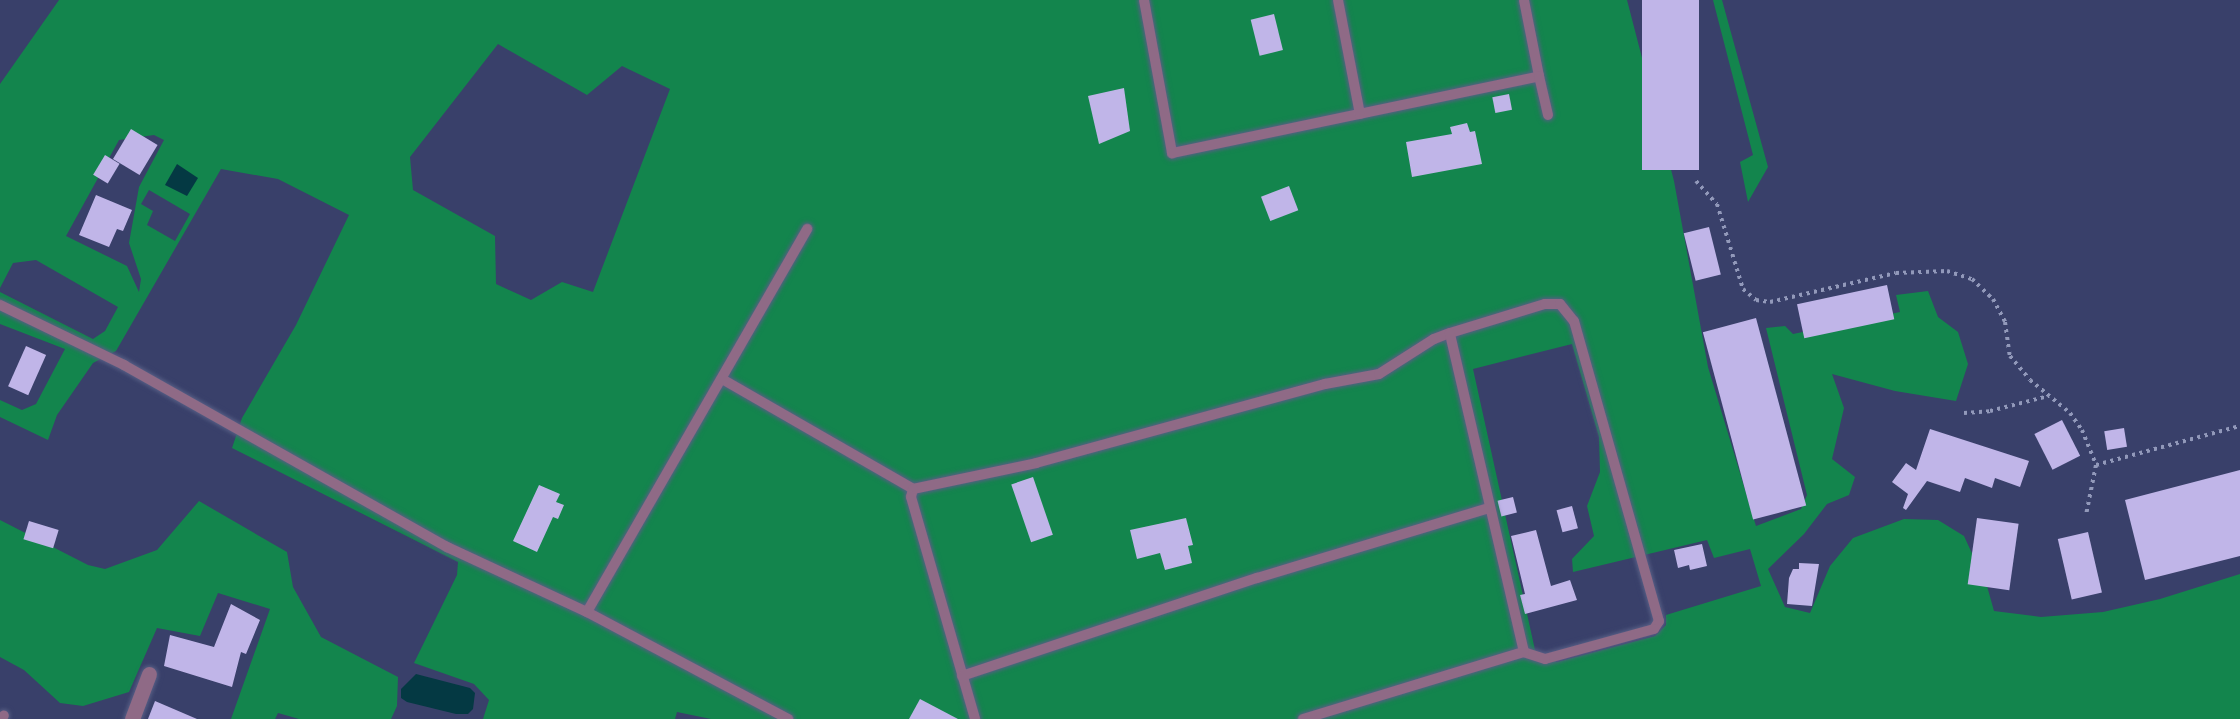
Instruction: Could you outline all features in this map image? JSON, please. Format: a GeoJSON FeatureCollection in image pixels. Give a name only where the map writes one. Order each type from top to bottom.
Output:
{"type":"FeatureCollection","features":[{"type":"Feature","properties":{"kind":"street"},"geometry":{"type":"LineString","coordinates":[[132,719],[149,674]]}},
{"type":"Feature","properties":{"kind":"lane"},"geometry":{"type":"LineString","coordinates":[[1144,0],[1172,153],[1539,76]]}},
{"type":"Feature","properties":{"kind":"lane"},"geometry":{"type":"LineString","coordinates":[[1338,0],[1360,114]]}},
{"type":"Feature","properties":{"kind":"lane"},"geometry":{"type":"LineString","coordinates":[[1524,0],[1548,115]]}},
{"type":"Feature","properties":{"kind":"lane"},"geometry":{"type":"LineString","coordinates":[[586,612],[807,229]]}},
{"type":"Feature","properties":{"kind":"lane"},"geometry":{"type":"LineString","coordinates":[[0,304],[124,365],[437,542],[586,612],[788,719]]}},
{"type":"Feature","properties":{"kind":"lane"},"geometry":{"type":"LineString","coordinates":[[722,379],[913,489],[1036,463],[1325,384],[1379,374],[1434,339],[1450,333],[1545,304],[1560,304],[1568,309],[1659,621],[1654,628],[1545,659],[1524,652],[1303,719]]}},
{"type":"Feature","properties":{"kind":"lane"},"geometry":{"type":"LineString","coordinates":[[1450,333],[1524,652]]}},
{"type":"Feature","properties":{"kind":"lane"},"geometry":{"type":"LineString","coordinates":[[913,489],[911,497],[975,719]]}},
{"type":"Feature","properties":{"kind":"lane"},"geometry":{"type":"LineString","coordinates":[[962,676],[1257,578],[1489,508]]}},
{"type":"Feature","properties":{"kind":"path"},"geometry":{"type":"LineString","coordinates":[[1696,181],[1717,204],[1743,289],[1756,300],[1770,302],[1896,273],[1947,271],[1972,279],[1993,299],[2005,322],[2010,356],[2049,396],[2070,413],[2082,430],[2097,465],[2086,515]]}},
{"type":"Feature","properties":{"kind":"path"},"geometry":{"type":"LineString","coordinates":[[1964,413],[1990,411],[2049,396]]}},
{"type":"Feature","properties":{"kind":"path"},"geometry":{"type":"LineString","coordinates":[[2097,465],[2240,426]]}},
{"type":"Feature","properties":{"kind":"green space"},"geometry":{"type":"Polygon","coordinates":[[[59,0],[1627,0],[1674,181],[1708,367],[1756,526],[1801,509],[1807,495],[1766,328],[1785,326],[1793,334],[1900,312],[1896,295],[1928,291],[1938,317],[1958,332],[1968,364],[1956,401],[1895,391],[1832,374],[1844,408],[1832,459],[1855,477],[1849,495],[1827,504],[1804,534],[1768,569],[1785,607],[1810,613],[1830,566],[1853,538],[1904,519],[1938,520],[1964,536],[1987,586],[1994,611],[2041,617],[2103,612],[2160,599],[2240,574],[2240,719],[711,719],[677,712],[675,719],[483,719],[489,700],[474,684],[414,663],[457,575],[458,562],[232,448],[242,418],[296,325],[349,215],[278,179],[221,169],[116,351],[93,363],[57,415],[48,440],[0,417],[0,400],[22,410],[36,404],[65,349],[0,324],[0,292],[93,339],[105,331],[118,307],[36,260],[13,263],[0,288],[0,84],[59,0]],[[498,44],[410,157],[413,190],[495,236],[496,284],[531,300],[562,282],[593,292],[670,89],[622,66],[587,95],[498,44]],[[154,135],[119,140],[66,236],[127,266],[139,292],[141,279],[129,243],[139,187],[164,140],[154,135]],[[149,190],[141,204],[153,211],[147,225],[175,241],[190,214],[149,190]],[[1572,344],[1473,369],[1535,650],[1557,662],[1655,636],[1666,625],[1666,615],[1761,586],[1750,549],[1714,558],[1707,540],[1573,572],[1572,559],[1594,536],[1587,506],[1600,472],[1599,437],[1572,344]]]}},
{"type":"Feature","properties":{"kind":"green space"},"geometry":{"type":"Polygon","coordinates":[[[1713,0],[1722,0],[1768,167],[1748,202],[1740,162],[1753,155],[1713,0]]]}},
{"type":"Feature","properties":{"kind":"green space"},"geometry":{"type":"Polygon","coordinates":[[[199,501],[287,552],[293,587],[321,637],[398,677],[397,706],[391,719],[299,719],[278,713],[275,719],[231,719],[270,609],[218,593],[200,636],[157,628],[129,692],[83,706],[60,703],[24,670],[0,657],[0,520],[88,565],[105,569],[157,550],[199,501]]]}},
{"type":"Feature","properties":{"kind":"shaded area"},"geometry":{"type":"Polygon","coordinates":[[[177,164],[198,178],[187,196],[165,185],[177,164]]]}},
{"type":"Feature","properties":{"kind":"shaded area"},"geometry":{"type":"Polygon","coordinates":[[[416,674],[470,688],[475,693],[473,709],[468,714],[456,714],[407,702],[401,698],[401,689],[416,674]]]}},
{"type":"Feature","properties":{"kind":"building"},"geometry":{"type":"Polygon","coordinates":[[[1642,0],[1699,0],[1699,170],[1642,170],[1642,0]]]}},
{"type":"Feature","properties":{"kind":"building"},"geometry":{"type":"Polygon","coordinates":[[[1274,14],[1283,50],[1260,56],[1251,20],[1274,14]]]}},
{"type":"Feature","properties":{"kind":"building"},"geometry":{"type":"Polygon","coordinates":[[[1124,88],[1130,131],[1099,144],[1088,96],[1124,88]]]}},
{"type":"Feature","properties":{"kind":"building"},"geometry":{"type":"Polygon","coordinates":[[[1509,94],[1512,110],[1495,113],[1492,97],[1509,94]]]}},
{"type":"Feature","properties":{"kind":"building"},"geometry":{"type":"Polygon","coordinates":[[[1467,123],[1470,132],[1475,131],[1482,164],[1412,177],[1406,142],[1452,134],[1450,127],[1467,123]]]}},
{"type":"Feature","properties":{"kind":"building"},"geometry":{"type":"Polygon","coordinates":[[[131,129],[158,145],[140,175],[113,159],[131,129]]]}},
{"type":"Feature","properties":{"kind":"building"},"geometry":{"type":"Polygon","coordinates":[[[105,155],[120,164],[108,183],[93,175],[105,155]]]}},
{"type":"Feature","properties":{"kind":"building"},"geometry":{"type":"Polygon","coordinates":[[[1289,186],[1298,210],[1270,221],[1261,197],[1289,186]]]}},
{"type":"Feature","properties":{"kind":"building"},"geometry":{"type":"Polygon","coordinates":[[[96,195],[132,210],[123,231],[117,229],[109,247],[79,235],[96,195]]]}},
{"type":"Feature","properties":{"kind":"building"},"geometry":{"type":"Polygon","coordinates":[[[1709,227],[1721,275],[1696,281],[1684,233],[1709,227]]]}},
{"type":"Feature","properties":{"kind":"building"},"geometry":{"type":"Polygon","coordinates":[[[1887,285],[1894,319],[1804,338],[1797,304],[1887,285]]]}},
{"type":"Feature","properties":{"kind":"building"},"geometry":{"type":"Polygon","coordinates":[[[1756,318],[1806,505],[1753,520],[1703,332],[1756,318]]]}},
{"type":"Feature","properties":{"kind":"building"},"geometry":{"type":"Polygon","coordinates":[[[26,346],[46,355],[28,395],[8,386],[26,346]]]}},
{"type":"Feature","properties":{"kind":"building"},"geometry":{"type":"Polygon","coordinates":[[[2062,420],[2080,456],[2053,470],[2034,434],[2062,420]]]}},
{"type":"Feature","properties":{"kind":"building"},"geometry":{"type":"Polygon","coordinates":[[[2124,428],[2127,447],[2107,450],[2104,431],[2124,428]]]}},
{"type":"Feature","properties":{"kind":"building"},"geometry":{"type":"Polygon","coordinates":[[[1930,429],[2029,461],[2020,487],[1995,478],[1992,488],[1965,478],[1960,492],[1927,481],[1906,510],[1903,508],[1908,494],[1892,482],[1906,463],[1916,470],[1930,429]]]}},
{"type":"Feature","properties":{"kind":"building"},"geometry":{"type":"Polygon","coordinates":[[[2240,470],[2240,556],[2145,580],[2125,500],[2240,470]]]}},
{"type":"Feature","properties":{"kind":"building"},"geometry":{"type":"Polygon","coordinates":[[[1033,477],[1053,535],[1031,542],[1011,484],[1033,477]]]}},
{"type":"Feature","properties":{"kind":"building"},"geometry":{"type":"Polygon","coordinates":[[[539,485],[560,494],[556,502],[564,505],[558,519],[553,517],[537,552],[513,541],[539,485]]]}},
{"type":"Feature","properties":{"kind":"building"},"geometry":{"type":"Polygon","coordinates":[[[1513,497],[1517,513],[1501,516],[1497,501],[1513,497]]]}},
{"type":"Feature","properties":{"kind":"building"},"geometry":{"type":"Polygon","coordinates":[[[1572,506],[1578,528],[1562,532],[1557,510],[1572,506]]]}},
{"type":"Feature","properties":{"kind":"building"},"geometry":{"type":"Polygon","coordinates":[[[1186,518],[1193,545],[1188,546],[1192,563],[1165,570],[1160,553],[1137,559],[1130,530],[1186,518]]]}},
{"type":"Feature","properties":{"kind":"building"},"geometry":{"type":"Polygon","coordinates":[[[1977,518],[2019,524],[2009,590],[1968,584],[1977,518]]]}},
{"type":"Feature","properties":{"kind":"building"},"geometry":{"type":"Polygon","coordinates":[[[29,521],[59,530],[53,548],[23,539],[29,521]]]}},
{"type":"Feature","properties":{"kind":"building"},"geometry":{"type":"Polygon","coordinates":[[[1536,530],[1551,586],[1570,580],[1577,600],[1525,614],[1520,595],[1525,594],[1511,536],[1536,530]]]}},
{"type":"Feature","properties":{"kind":"building"},"geometry":{"type":"Polygon","coordinates":[[[2088,532],[2102,592],[2072,599],[2058,539],[2088,532]]]}},
{"type":"Feature","properties":{"kind":"building"},"geometry":{"type":"Polygon","coordinates":[[[1702,544],[1707,566],[1690,570],[1689,565],[1678,568],[1674,550],[1702,544]]]}},
{"type":"Feature","properties":{"kind":"building"},"geometry":{"type":"Polygon","coordinates":[[[1799,563],[1819,564],[1812,606],[1787,604],[1789,578],[1793,569],[1799,569],[1799,563]]]}},
{"type":"Feature","properties":{"kind":"building"},"geometry":{"type":"Polygon","coordinates":[[[231,604],[260,620],[246,654],[241,652],[232,687],[164,666],[170,635],[214,647],[231,604]]]}},
{"type":"Feature","properties":{"kind":"building"},"geometry":{"type":"Polygon","coordinates":[[[920,699],[958,719],[909,719],[920,699]]]}},
{"type":"Feature","properties":{"kind":"building"},"geometry":{"type":"Polygon","coordinates":[[[155,701],[197,719],[148,719],[155,701]]]}}]}
